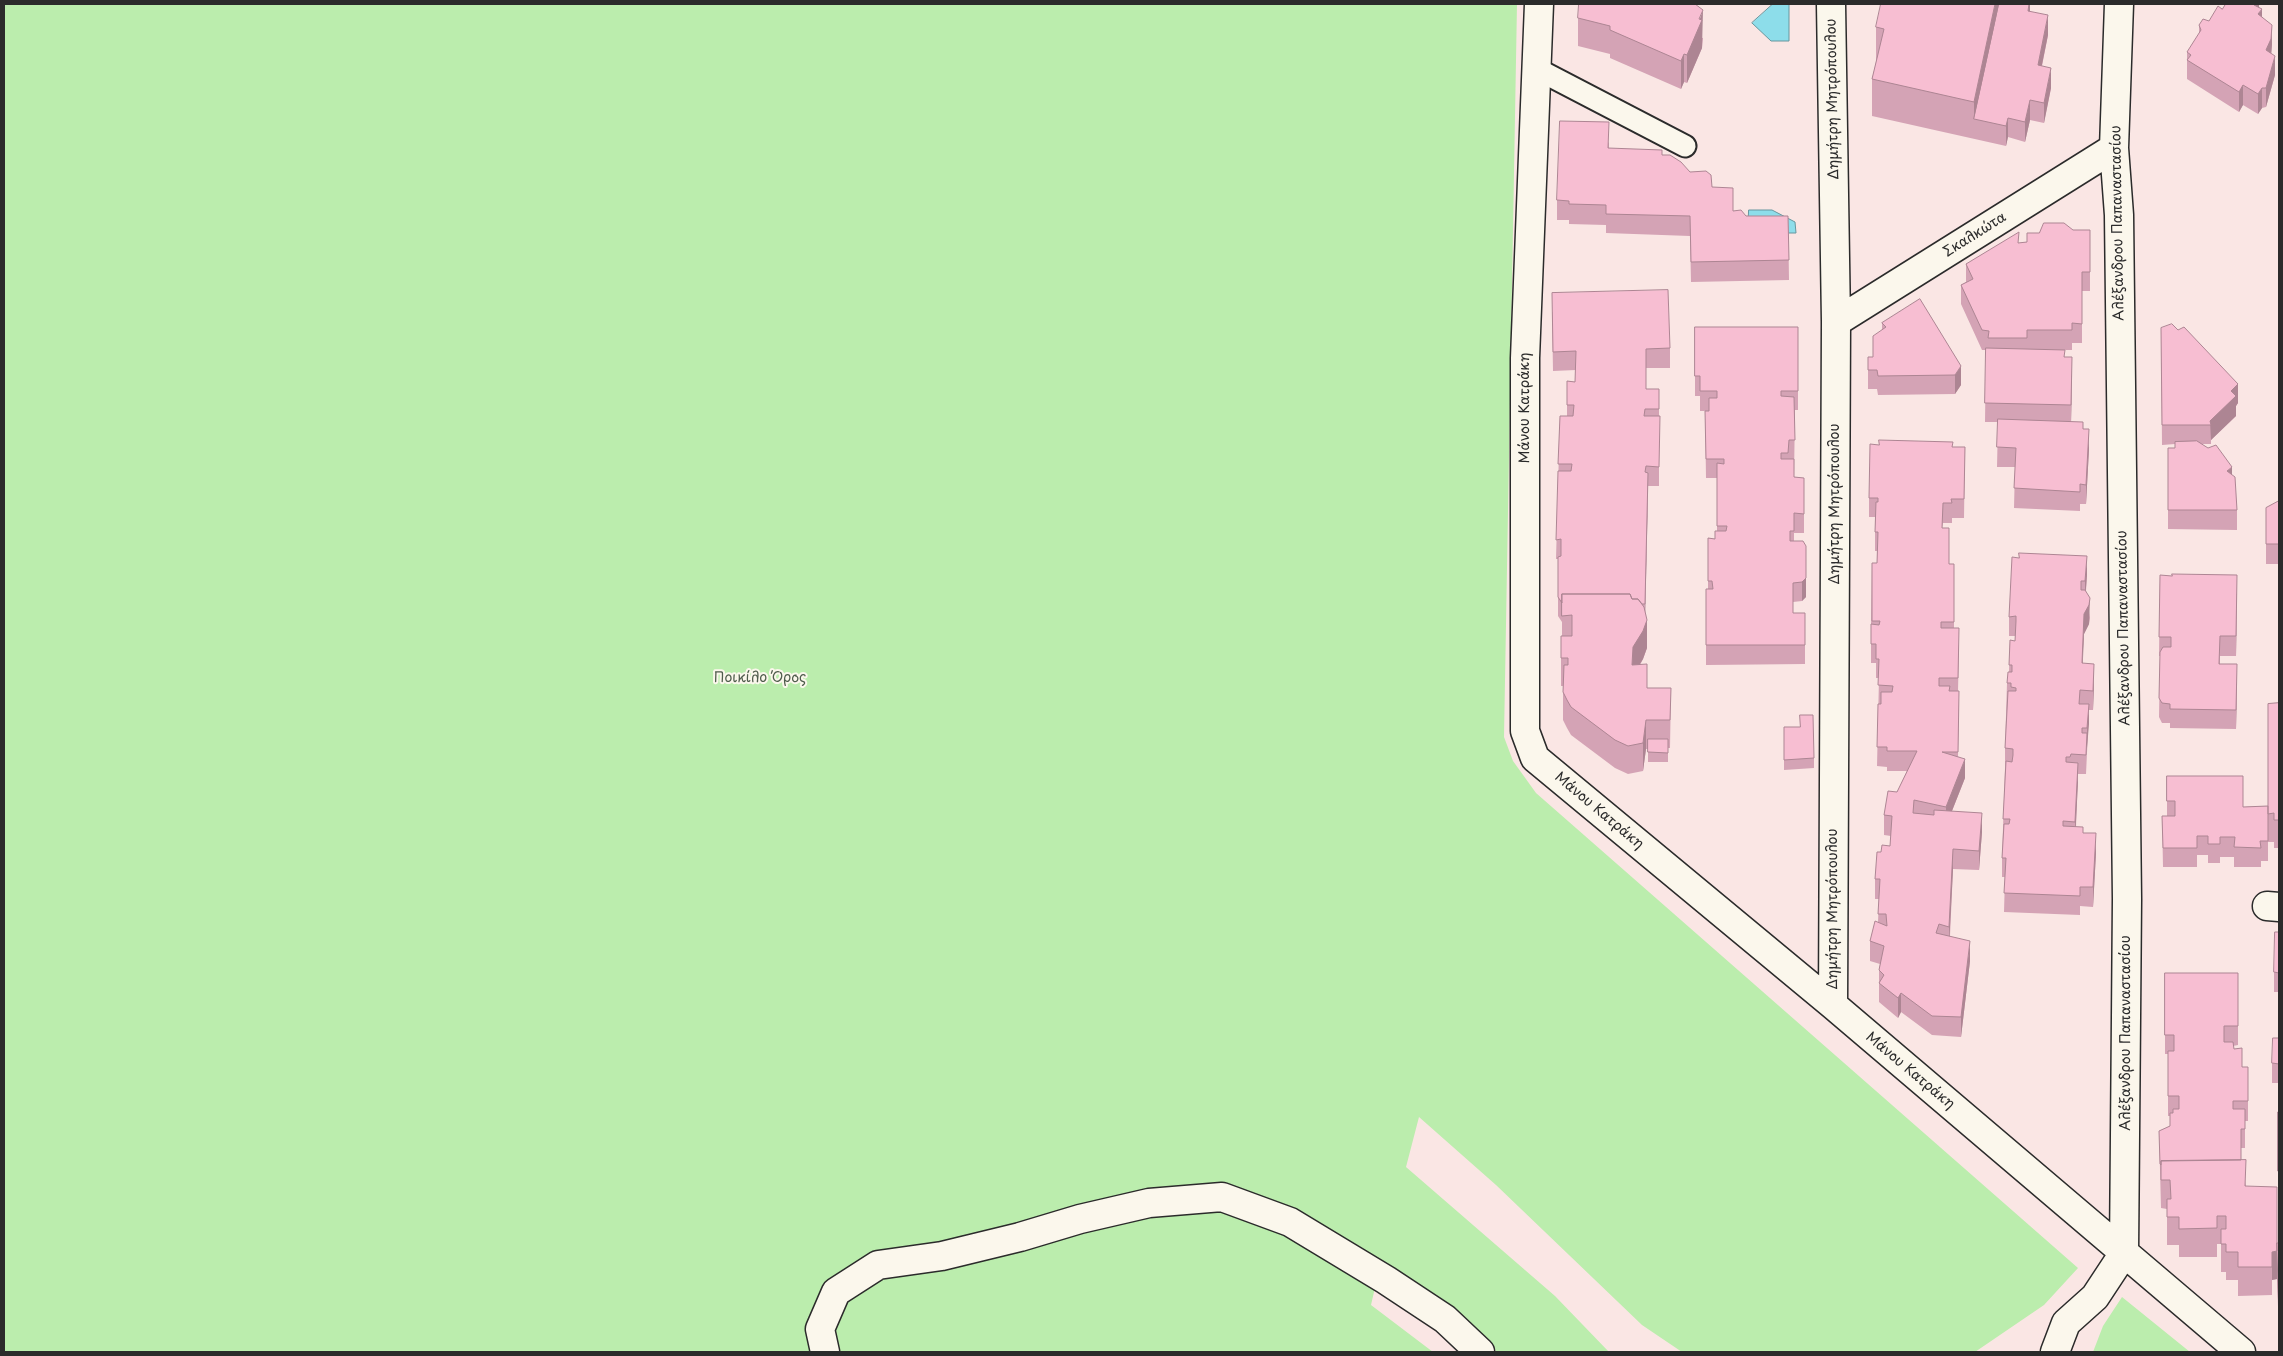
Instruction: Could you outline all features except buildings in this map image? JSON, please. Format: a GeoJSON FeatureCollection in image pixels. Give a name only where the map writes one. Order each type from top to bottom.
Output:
{"type":"FeatureCollection","features":[{"type":"Feature","properties":{"kind":"street","name":"Μάνου Κατράκη"},"geometry":{"type":"LineString","coordinates":[[1539,4],[1525,358],[1525,731],[1535,758],[1833,1005],[2241,1352]]}},
{"type":"Feature","properties":{"kind":"street","name":"Δημήτρη Μητρόπουλου"},"geometry":{"type":"LineString","coordinates":[[1832,4],[1836,322],[1833,1005]]}},
{"type":"Feature","properties":{"kind":"street","name":"Αλέξανδρου Παπαναστασίου"},"geometry":{"type":"LineString","coordinates":[[2119,4],[2114,148],[2119,215],[2126,869],[2124,1253]]}},
{"type":"Feature","properties":{"kind":"street","name":"Σκαλκώτα"},"geometry":{"type":"LineString","coordinates":[[1836,322],[2114,148]]}},
{"type":"Feature","properties":{"kind":"street"},"geometry":{"type":"LineString","coordinates":[[825,1352],[820,1329],[836,1292],[878,1264],[942,1256],[1080,1219],[1149,1203],[1222,1197],[1290,1222],[1386,1280],[1445,1320],[1480,1352]]}},
{"type":"Feature","properties":{"kind":"street"},"geometry":{"type":"LineString","coordinates":[[2055,1352],[2066,1323],[2095,1297],[2124,1253]]}},
{"type":"Feature","properties":{"kind":"lane"},"geometry":{"type":"LineString","coordinates":[[1535,68],[1686,146]]}},
{"type":"Feature","properties":{"kind":"green space","name":"Ποικίλο Όρος"},"geometry":{"type":"Polygon","coordinates":[[[4,4],[1517,4],[1504,737],[1513,761],[1536,793],[2078,1268],[2044,1305],[1975,1352],[1682,1352],[1642,1325],[1496,1185],[1419,1117],[1406,1167],[1555,1296],[1609,1352],[1497,1352],[1456,1313],[1380,1266],[1371,1305],[1433,1352],[4,1352],[4,4]]]}},
{"type":"Feature","properties":{"kind":"green space"},"geometry":{"type":"Polygon","coordinates":[[[2122,1297],[2190,1352],[2093,1352],[2103,1326],[2122,1297]]]}},
{"type":"Feature","properties":{"kind":"water"},"geometry":{"type":"Polygon","coordinates":[[[1773,4],[1789,4],[1789,41],[1771,41],[1752,23],[1773,4]]]}},
{"type":"Feature","properties":{"kind":"water"},"geometry":{"type":"Polygon","coordinates":[[[1749,210],[1772,210],[1795,222],[1796,233],[1748,233],[1749,210]]]}}]}
